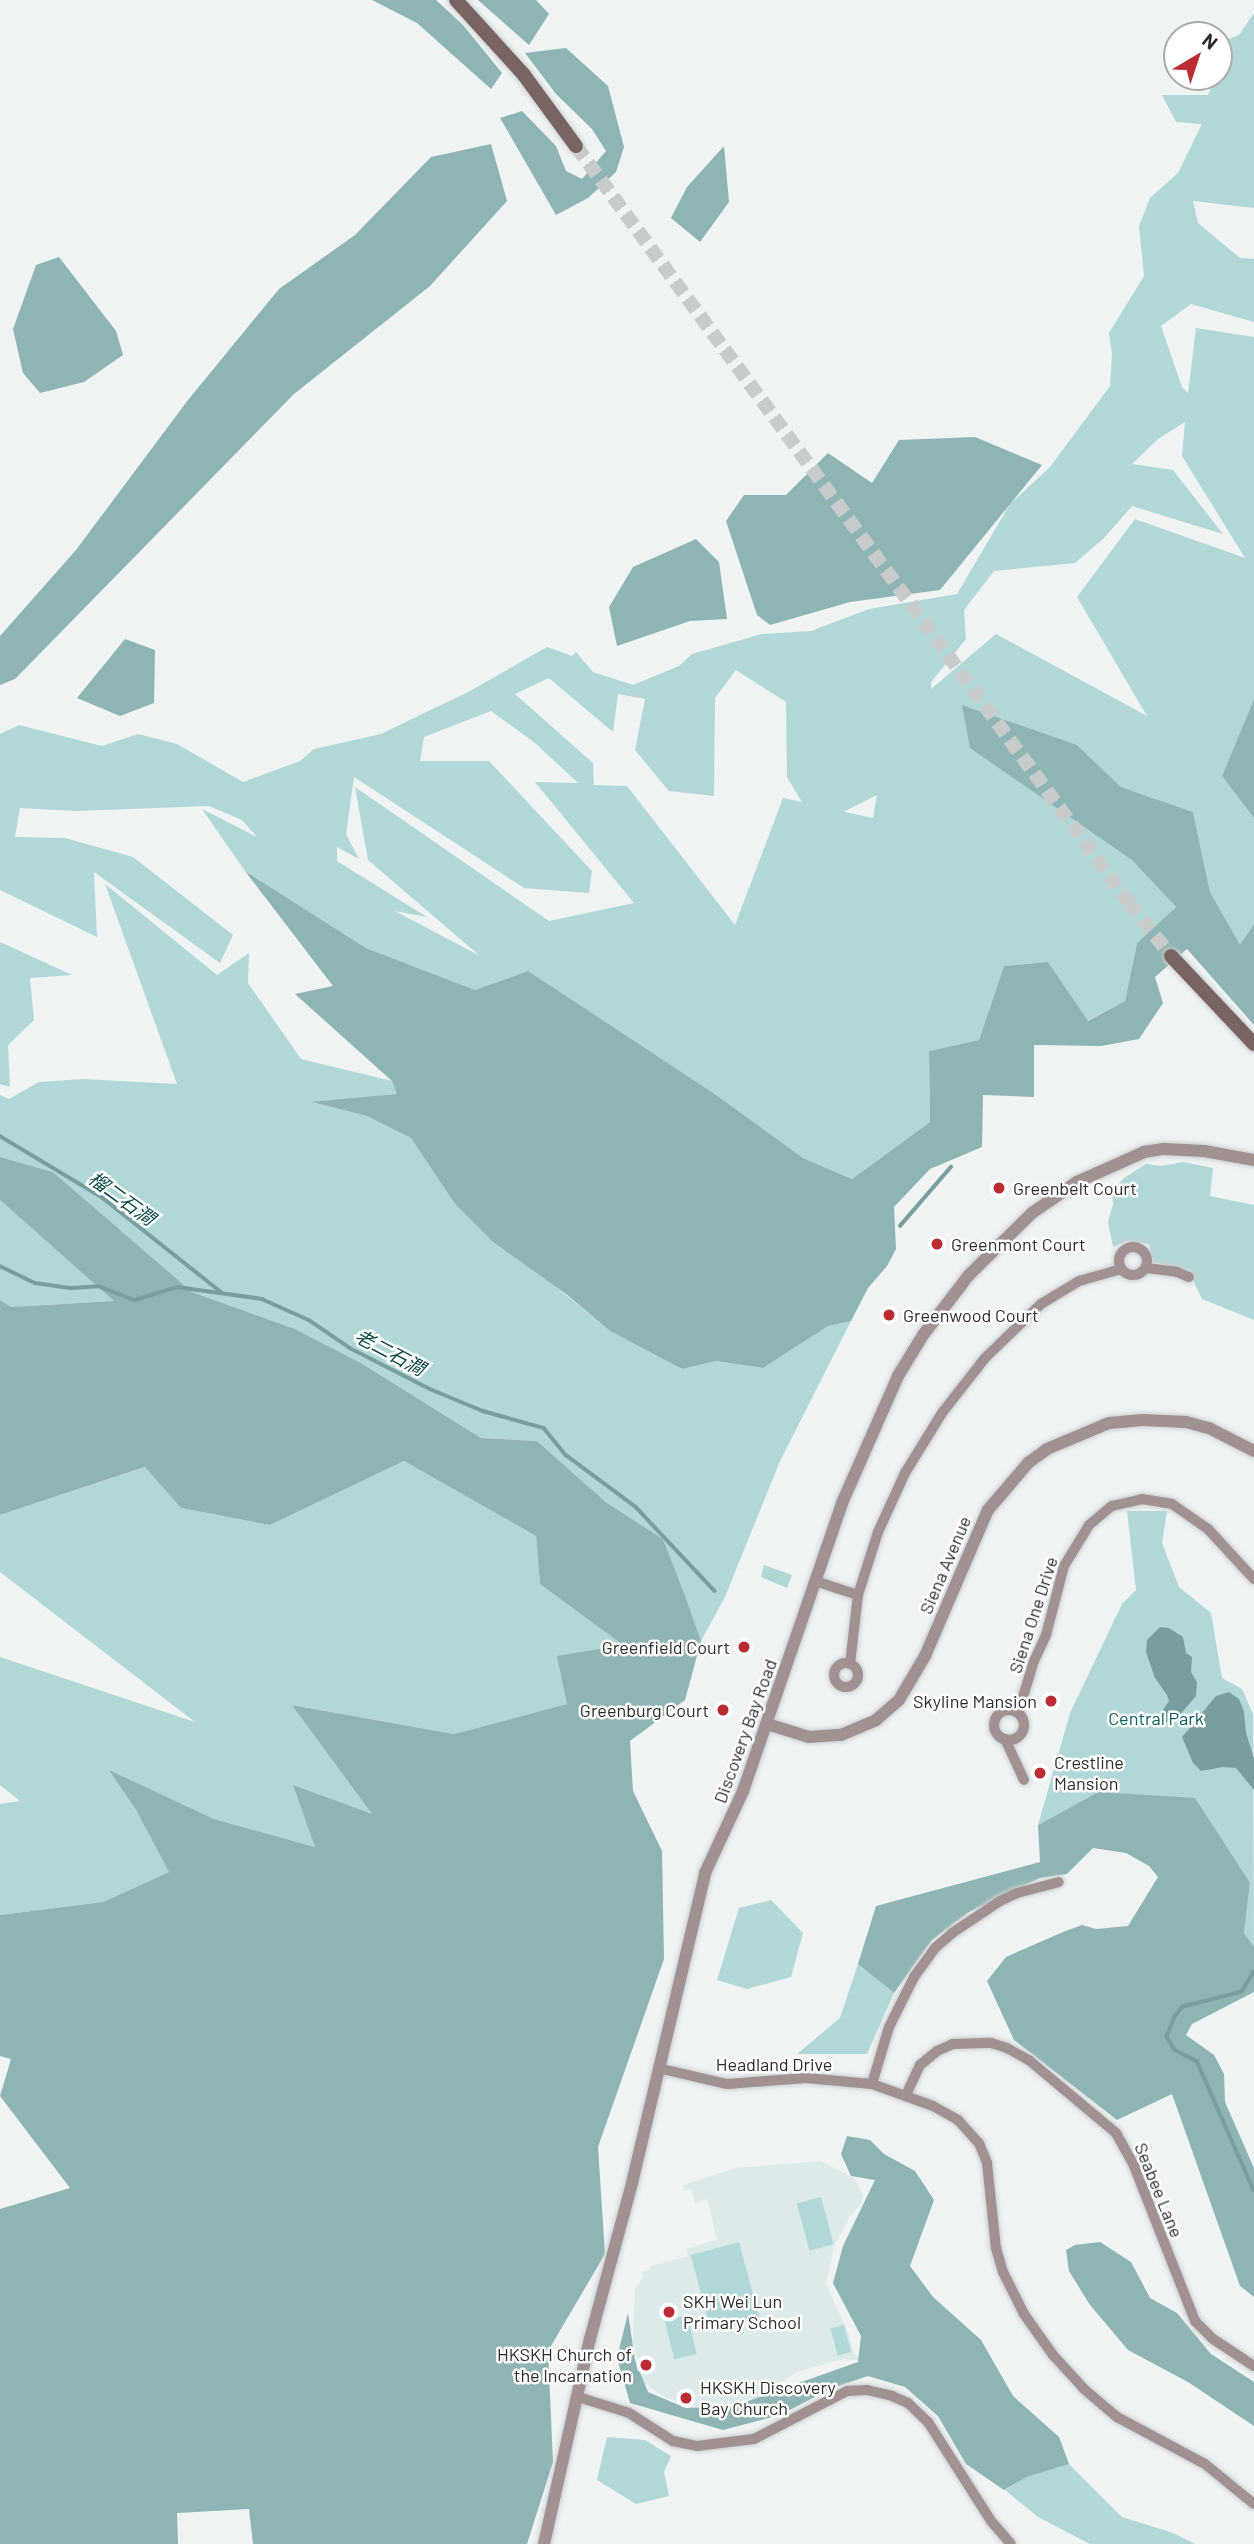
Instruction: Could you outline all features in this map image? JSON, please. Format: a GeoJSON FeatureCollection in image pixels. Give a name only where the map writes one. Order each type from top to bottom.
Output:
{"type":"FeatureCollection","features":[{"type":"Feature","properties":{"kind":"main road"},"geometry":{"type":"LineString","coordinates":[[456,0],[523,75],[576,146]]}},
{"type":"Feature","properties":{"kind":"main road"},"geometry":{"type":"LineString","coordinates":[[1171,956],[1254,1044]]}},
{"type":"Feature","properties":{"kind":"street","name":"Discovery Bay Road"},"geometry":{"type":"LineString","coordinates":[[544,2544],[705,1873],[738,1803],[857,1467],[898,1376],[944,1304],[1018,1226],[1048,1200],[1077,1182],[1144,1152],[1188,1150],[1254,1160]]}},
{"type":"Feature","properties":{"kind":"street"},"geometry":{"type":"LineString","coordinates":[[1121,1269],[1119,1260],[1122,1251],[1134,1246],[1146,1254],[1146,1268]]}},
{"type":"Feature","properties":{"kind":"street"},"geometry":{"type":"LineString","coordinates":[[850,1664],[851,1637],[858,1595],[878,1532],[905,1473],[962,1385],[1009,1333],[1041,1304],[1079,1281],[1121,1269],[1134,1275],[1146,1268],[1177,1272],[1189,1277]]}},
{"type":"Feature","properties":{"kind":"street","name":"Siena Avenue"},"geometry":{"type":"LineString","coordinates":[[767,1724],[809,1737],[841,1735],[876,1720],[899,1700],[925,1656],[988,1510],[1019,1472],[1047,1449],[1109,1423],[1143,1420],[1186,1422],[1209,1428],[1254,1451]]}},
{"type":"Feature","properties":{"kind":"street","name":"Siena One Drive"},"geometry":{"type":"LineString","coordinates":[[1005,1740],[1014,1739],[1021,1734],[1024,1725],[1018,1713],[1034,1661],[1046,1635],[1064,1566],[1079,1538],[1099,1513],[1127,1501],[1142,1499],[1172,1504],[1209,1529],[1254,1579]]}},
{"type":"Feature","properties":{"kind":"street"},"geometry":{"type":"LineString","coordinates":[[815,1581],[858,1595]]}},
{"type":"Feature","properties":{"kind":"street"},"geometry":{"type":"LineString","coordinates":[[1018,1713],[1004,1710],[994,1720],[995,1730],[1005,1740],[1024,1780]]}},
{"type":"Feature","properties":{"kind":"street"},"geometry":{"type":"LineString","coordinates":[[872,2084],[889,2027],[914,1977],[935,1948],[952,1933],[1000,1901],[1017,1893],[1059,1882]]}},
{"type":"Feature","properties":{"kind":"street","name":"Seabee Lane"},"geometry":{"type":"LineString","coordinates":[[906,2095],[920,2065],[937,2051],[953,2044],[991,2043],[1007,2048],[1030,2061],[1116,2133],[1134,2166],[1195,2321],[1213,2339],[1254,2366]]}},
{"type":"Feature","properties":{"kind":"street","name":"Headland Drive"},"geometry":{"type":"LineString","coordinates":[[658,2068],[727,2084],[806,2078],[872,2084],[906,2095],[951,2115],[979,2143],[990,2172],[996,2248],[1003,2272],[1024,2314],[1064,2368],[1116,2417],[1205,2464],[1254,2504]]}},
{"type":"Feature","properties":{"kind":"street"},"geometry":{"type":"LineString","coordinates":[[578,2397],[629,2413],[673,2441],[697,2446],[754,2439],[847,2391],[867,2390],[892,2396],[908,2403],[928,2422],[991,2521],[1011,2544]]}},
{"type":"Feature","properties":{"kind":"shaded area"},"geometry":{"type":"Polygon","coordinates":[[[372,0],[436,0],[463,25],[502,73],[491,89],[417,23],[372,0]]]}},
{"type":"Feature","properties":{"kind":"shaded area"},"geometry":{"type":"Polygon","coordinates":[[[478,0],[536,0],[549,14],[529,45],[478,0]]]}},
{"type":"Feature","properties":{"kind":"shaded area"},"geometry":{"type":"Polygon","coordinates":[[[566,48],[608,86],[624,147],[616,172],[588,198],[556,215],[500,118],[522,111],[556,146],[566,171],[582,179],[606,151],[592,129],[556,94],[525,53],[566,48]]]}},
{"type":"Feature","properties":{"kind":"shaded area"},"geometry":{"type":"Polygon","coordinates":[[[491,144],[507,201],[430,286],[294,394],[15,679],[0,685],[0,636],[76,550],[188,400],[279,289],[355,235],[431,157],[491,144]]]}},
{"type":"Feature","properties":{"kind":"shaded area"},"geometry":{"type":"Polygon","coordinates":[[[724,146],[729,202],[700,242],[671,218],[687,187],[724,146]]]}},
{"type":"Feature","properties":{"kind":"shaded area"},"geometry":{"type":"Polygon","coordinates":[[[59,257],[116,331],[123,355],[84,382],[40,393],[23,373],[13,329],[36,265],[59,257]]]}},
{"type":"Feature","properties":{"kind":"shaded area"},"geometry":{"type":"Polygon","coordinates":[[[975,437],[1042,465],[940,590],[850,602],[770,625],[757,615],[726,521],[744,495],[786,495],[828,453],[872,483],[899,440],[975,437]]]}},
{"type":"Feature","properties":{"kind":"shaded area"},"geometry":{"type":"Polygon","coordinates":[[[696,539],[719,562],[727,619],[690,621],[617,646],[609,607],[633,567],[696,539]]]}},
{"type":"Feature","properties":{"kind":"shaded area"},"geometry":{"type":"Polygon","coordinates":[[[125,639],[155,650],[154,703],[120,716],[77,698],[125,639]]]}},
{"type":"Feature","properties":{"kind":"shaded area"},"geometry":{"type":"Polygon","coordinates":[[[1254,699],[1254,818],[1222,776],[1254,699]]]}},
{"type":"Feature","properties":{"kind":"shaded area"},"geometry":{"type":"Polygon","coordinates":[[[962,705],[1077,745],[1121,787],[1193,812],[1210,892],[1240,945],[1254,924],[1254,1025],[1187,949],[1155,977],[1163,1003],[1139,1039],[1101,1046],[1034,1045],[1034,1097],[983,1095],[982,1147],[930,1169],[894,1207],[896,1249],[887,1266],[868,1288],[851,1321],[828,1326],[763,1368],[716,1361],[682,1369],[610,1331],[566,1294],[492,1241],[455,1204],[411,1138],[367,1116],[311,1102],[397,1094],[392,1081],[295,994],[333,986],[245,871],[366,948],[475,990],[528,971],[713,1093],[803,1158],[852,1179],[930,1122],[929,1051],[979,1040],[1004,966],[1048,962],[1088,1021],[1125,1001],[1137,943],[1176,907],[1132,860],[970,748],[962,705]]]}},
{"type":"Feature","properties":{"kind":"shaded area"},"geometry":{"type":"Polygon","coordinates":[[[0,1157],[53,1172],[192,1292],[295,1329],[361,1363],[481,1438],[537,1441],[607,1503],[663,1539],[685,1596],[701,1641],[685,1700],[630,1741],[633,1791],[662,1851],[664,1959],[598,2147],[605,2254],[548,2351],[553,2462],[527,2544],[253,2544],[249,2509],[177,2513],[178,2544],[0,2544],[0,2209],[70,2188],[0,2096],[11,2059],[0,2056],[0,1915],[103,1902],[169,1872],[136,1810],[109,1770],[214,1819],[315,1847],[293,1785],[372,1814],[292,1705],[454,1734],[567,1704],[557,1656],[623,1645],[540,1584],[536,1536],[404,1461],[270,1525],[181,1508],[145,1467],[0,1515],[0,1300],[11,1307],[114,1301],[0,1200],[0,1157]]]}},
{"type":"Feature","properties":{"kind":"shaded area"},"geometry":{"type":"Polygon","coordinates":[[[1160,1627],[1169,1628],[1183,1637],[1186,1653],[1192,1657],[1191,1672],[1197,1682],[1196,1696],[1178,1717],[1163,1726],[1157,1719],[1169,1701],[1155,1678],[1146,1652],[1147,1640],[1160,1627]]]}},
{"type":"Feature","properties":{"kind":"shaded area"},"geometry":{"type":"Polygon","coordinates":[[[1229,1692],[1239,1699],[1244,1712],[1246,1733],[1254,1758],[1254,1790],[1236,1768],[1223,1767],[1201,1771],[1193,1763],[1182,1737],[1216,1696],[1229,1692]]]}},
{"type":"Feature","properties":{"kind":"shaded area"},"geometry":{"type":"Polygon","coordinates":[[[1098,1792],[1195,1798],[1250,1883],[1244,1933],[1254,1947],[1254,1992],[1192,2024],[1186,2035],[1214,2055],[1224,2074],[1225,2102],[1254,2168],[1254,2297],[1240,2286],[1172,2094],[1117,2120],[1014,2040],[987,1981],[1006,1957],[1063,1932],[1082,1925],[1096,1929],[1128,1926],[1158,1877],[1149,1866],[1126,1853],[1093,1848],[1067,1874],[1040,1878],[969,1912],[932,1940],[894,1993],[858,1964],[876,1906],[1040,1862],[1038,1825],[1098,1792]]]}},
{"type":"Feature","properties":{"kind":"shaded area"},"geometry":{"type":"Polygon","coordinates":[[[847,2136],[870,2140],[884,2154],[915,2171],[934,2200],[910,2266],[933,2297],[981,2340],[1013,2396],[1059,2437],[1069,2464],[1027,2477],[1004,2490],[966,2464],[938,2416],[905,2387],[868,2376],[832,2388],[780,2415],[723,2430],[630,2403],[617,2358],[628,2313],[635,2360],[648,2392],[686,2408],[734,2406],[858,2362],[861,2336],[833,2283],[843,2246],[875,2180],[851,2176],[841,2154],[847,2136]]]}},
{"type":"Feature","properties":{"kind":"shaded area"},"geometry":{"type":"Polygon","coordinates":[[[821,2161],[855,2179],[863,2195],[862,2203],[850,2216],[834,2247],[826,2284],[849,2334],[854,2354],[865,2361],[844,2359],[797,2372],[758,2397],[730,2405],[688,2406],[659,2394],[643,2382],[633,2341],[635,2288],[643,2277],[642,2272],[651,2269],[651,2266],[688,2256],[687,2249],[717,2239],[707,2199],[695,2203],[691,2189],[684,2191],[683,2185],[736,2168],[821,2161]]]}},
{"type":"Feature","properties":{"kind":"shaded area"},"geometry":{"type":"Polygon","coordinates":[[[1100,2242],[1131,2262],[1150,2298],[1177,2313],[1211,2354],[1254,2382],[1254,2426],[1188,2382],[1128,2350],[1090,2305],[1069,2271],[1066,2250],[1075,2245],[1100,2242]]]}},
{"type":"Feature","properties":{"kind":"green space"},"geometry":{"type":"Polygon","coordinates":[[[1254,13],[1254,208],[1193,201],[1198,223],[1240,258],[1254,259],[1254,322],[1191,304],[1161,326],[1182,387],[1188,393],[1196,328],[1254,337],[1254,699],[1222,776],[1254,818],[1254,924],[1240,946],[1210,892],[1193,812],[1121,787],[1077,745],[1132,860],[1176,907],[1137,943],[1125,1001],[1087,1021],[1048,962],[1004,966],[979,1040],[929,1051],[930,1122],[852,1179],[803,1158],[528,971],[475,990],[366,948],[245,871],[202,809],[257,837],[242,820],[209,806],[76,811],[20,808],[15,837],[65,838],[133,857],[233,935],[220,963],[94,872],[97,937],[0,890],[0,734],[19,725],[102,746],[138,734],[177,744],[243,782],[300,761],[314,749],[381,734],[470,691],[547,647],[572,656],[576,652],[593,672],[633,685],[679,666],[692,654],[762,634],[811,631],[869,609],[957,594],[1010,504],[1050,467],[1110,386],[1112,354],[1109,333],[1144,276],[1139,226],[1150,198],[1178,173],[1202,124],[1176,122],[1162,95],[1208,95],[1210,91],[1233,91],[1233,37],[1239,35],[1254,13]],[[1185,422],[1158,439],[1132,464],[1173,470],[1223,534],[1132,506],[1104,538],[1075,563],[994,571],[964,610],[966,639],[931,682],[931,689],[996,634],[1147,716],[1077,597],[1135,519],[1245,558],[1182,456],[1185,422]],[[736,670],[715,698],[714,796],[669,791],[635,750],[645,699],[618,694],[613,732],[549,678],[515,694],[593,763],[594,785],[627,786],[735,925],[783,798],[802,802],[787,777],[786,702],[736,670]],[[491,711],[424,737],[420,761],[489,761],[592,871],[589,893],[524,888],[354,777],[346,834],[359,859],[337,847],[337,861],[427,917],[395,911],[480,956],[368,860],[355,787],[549,921],[634,903],[535,782],[578,783],[535,743],[491,711]],[[877,795],[845,811],[845,812],[873,818],[877,795]]]}},
{"type":"Feature","properties":{"kind":"green space"},"geometry":{"type":"Polygon","coordinates":[[[105,884],[217,975],[249,953],[248,983],[301,1059],[392,1081],[397,1094],[314,1103],[367,1116],[411,1138],[455,1204],[610,1331],[682,1369],[716,1361],[763,1368],[828,1326],[851,1321],[780,1461],[725,1597],[701,1641],[663,1539],[607,1503],[537,1441],[481,1438],[361,1363],[295,1329],[192,1292],[53,1172],[0,1157],[0,1095],[9,1099],[39,1082],[83,1079],[177,1084],[105,884]]]}},
{"type":"Feature","properties":{"kind":"green space"},"geometry":{"type":"Polygon","coordinates":[[[0,942],[72,975],[30,978],[34,1020],[8,1045],[10,1087],[0,1084],[0,942]]]}},
{"type":"Feature","properties":{"kind":"green space"},"geometry":{"type":"Polygon","coordinates":[[[1183,1162],[1213,1168],[1210,1196],[1254,1205],[1254,1320],[1202,1299],[1188,1270],[1153,1262],[1149,1244],[1127,1241],[1113,1247],[1108,1222],[1113,1205],[1112,1191],[1124,1178],[1146,1164],[1161,1166],[1183,1162]]]}},
{"type":"Feature","properties":{"kind":"green space"},"geometry":{"type":"Polygon","coordinates":[[[0,1200],[115,1301],[11,1307],[0,1300],[0,1200]]]}},
{"type":"Feature","properties":{"kind":"green space"},"geometry":{"type":"Polygon","coordinates":[[[404,1461],[536,1536],[540,1584],[624,1645],[568,1704],[454,1734],[293,1705],[373,1815],[294,1786],[315,1847],[214,1819],[110,1771],[136,1810],[169,1872],[103,1902],[0,1915],[0,1804],[20,1801],[0,1785],[0,1657],[195,1722],[0,1572],[0,1515],[146,1467],[181,1508],[270,1525],[404,1461]]]}},
{"type":"Feature","properties":{"kind":"green space","name":"Central Park"},"geometry":{"type":"Polygon","coordinates":[[[1127,1511],[1167,1511],[1162,1543],[1179,1587],[1211,1613],[1222,1678],[1242,1689],[1253,1714],[1254,1947],[1244,1933],[1250,1883],[1137,1795],[1098,1792],[1038,1825],[1070,1713],[1122,1604],[1136,1590],[1127,1511]]]}},
{"type":"Feature","properties":{"kind":"green space"},"geometry":{"type":"Polygon","coordinates":[[[764,1565],[792,1575],[787,1588],[761,1577],[764,1565]]]}},
{"type":"Feature","properties":{"kind":"green space"},"geometry":{"type":"Polygon","coordinates":[[[771,1900],[803,1933],[791,1977],[747,1989],[717,1980],[739,1908],[771,1900]]]}},
{"type":"Feature","properties":{"kind":"green space"},"geometry":{"type":"Polygon","coordinates":[[[858,1964],[894,1993],[867,2054],[797,2054],[840,2018],[858,1964]]]}},
{"type":"Feature","properties":{"kind":"green space"},"geometry":{"type":"Polygon","coordinates":[[[821,2197],[834,2244],[810,2251],[797,2203],[821,2197]]]}},
{"type":"Feature","properties":{"kind":"green space"},"geometry":{"type":"Polygon","coordinates":[[[739,2242],[759,2318],[711,2331],[691,2255],[739,2242]]]}},
{"type":"Feature","properties":{"kind":"green space"},"geometry":{"type":"Polygon","coordinates":[[[687,2315],[697,2354],[674,2359],[665,2321],[687,2315]]]}},
{"type":"Feature","properties":{"kind":"green space"},"geometry":{"type":"Polygon","coordinates":[[[844,2325],[851,2352],[838,2356],[830,2329],[844,2325]]]}},
{"type":"Feature","properties":{"kind":"green space"},"geometry":{"type":"Polygon","coordinates":[[[607,2437],[645,2440],[671,2456],[664,2472],[669,2496],[636,2504],[597,2480],[607,2437]]]}},
{"type":"Feature","properties":{"kind":"green space"},"geometry":{"type":"Polygon","coordinates":[[[1069,2464],[1122,2517],[1173,2533],[1195,2544],[1090,2544],[1038,2517],[1005,2490],[1027,2477],[1069,2464]]]}},
{"type":"Feature","properties":{"kind":"waterway","name":"榴二石澗"},"geometry":{"type":"LineString","coordinates":[[0,1136],[103,1198],[221,1292]]}},
{"type":"Feature","properties":{"kind":"waterway"},"geometry":{"type":"LineString","coordinates":[[900,1226],[951,1167]]}},
{"type":"Feature","properties":{"kind":"waterway","name":"老二石澗"},"geometry":{"type":"LineString","coordinates":[[0,1266],[35,1283],[72,1288],[98,1286],[135,1300],[177,1287],[262,1299],[309,1320],[350,1348],[430,1389],[483,1411],[544,1428],[566,1455],[636,1507],[715,1591]]}},
{"type":"Feature","properties":{"kind":"waterway"},"geometry":{"type":"LineString","coordinates":[[1254,1972],[1242,1992],[1183,2007],[1175,2017],[1167,2037],[1175,2050],[1197,2061],[1254,2190]]}},
{"type":"Feature","properties":{"kind":"tunnel"},"geometry":{"type":"LineString","coordinates":[[576,146],[1129,903],[1171,956]]}},
{"type":"Feature","properties":{"kind":"place","name":"Greenbelt Court"},"geometry":{"type":"Point","coordinates":[999,1188]}},
{"type":"Feature","properties":{"kind":"place","name":"Greenmont Court"},"geometry":{"type":"Point","coordinates":[937,1244]}},
{"type":"Feature","properties":{"kind":"place","name":"Greenwood Court"},"geometry":{"type":"Point","coordinates":[889,1315]}},
{"type":"Feature","properties":{"kind":"place","name":"Greenfield Court"},"geometry":{"type":"Point","coordinates":[744,1647]}},
{"type":"Feature","properties":{"kind":"place","name":"Skyline Mansion"},"geometry":{"type":"Point","coordinates":[1051,1701]}},
{"type":"Feature","properties":{"kind":"place","name":"Greenburg Court"},"geometry":{"type":"Point","coordinates":[723,1710]}},
{"type":"Feature","properties":{"kind":"place","name":"Crestline Mansion"},"geometry":{"type":"Point","coordinates":[1040,1773]}},
{"type":"Feature","properties":{"kind":"place","name":"SKH Wei Lun Primary School"},"geometry":{"type":"Point","coordinates":[669,2312]}},
{"type":"Feature","properties":{"kind":"place","name":"HKSKH Church of the Incarnation"},"geometry":{"type":"Point","coordinates":[646,2365]}},
{"type":"Feature","properties":{"kind":"place","name":"HKSKH Discovery Bay Church"},"geometry":{"type":"Point","coordinates":[686,2398]}}]}
